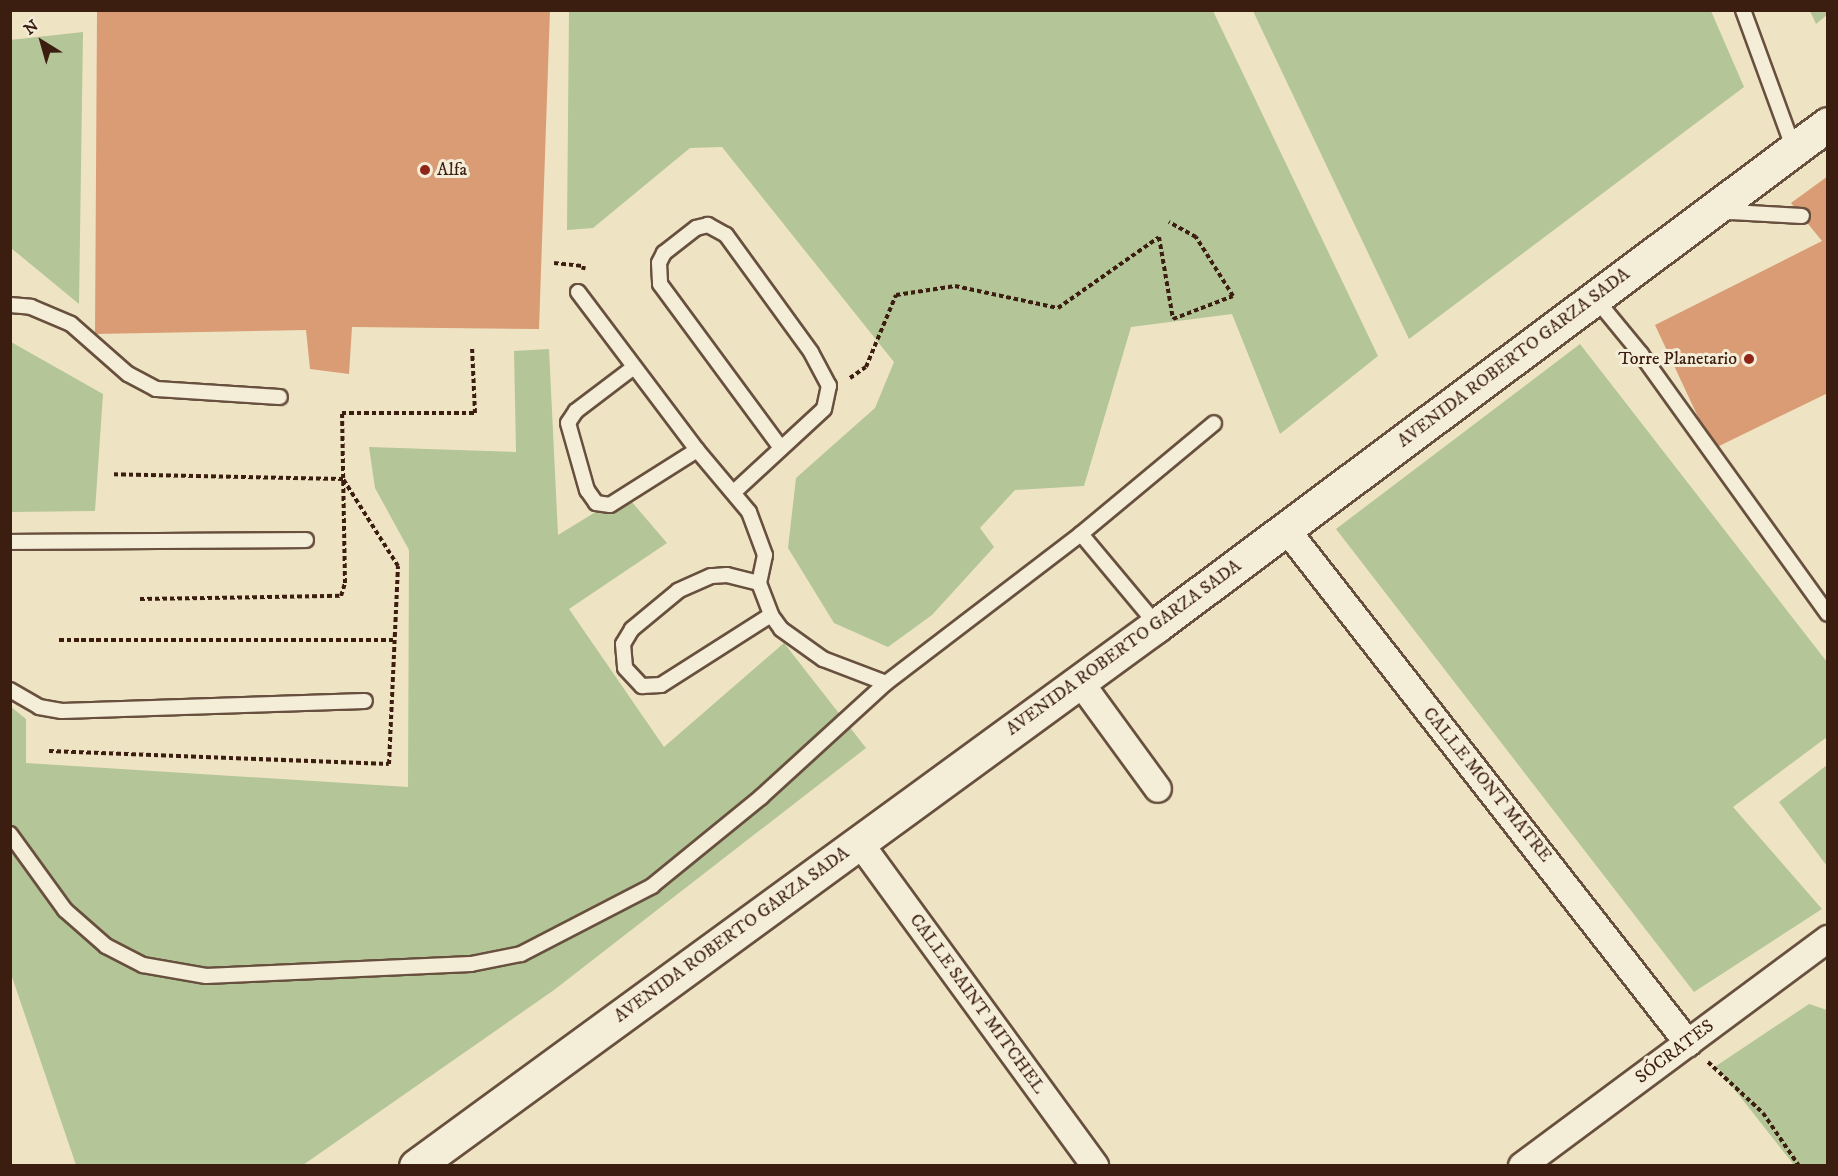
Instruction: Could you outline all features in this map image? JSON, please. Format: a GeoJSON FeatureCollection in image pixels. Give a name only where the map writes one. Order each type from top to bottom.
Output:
{"type":"FeatureCollection","features":[{"type":"Feature","properties":{"kind":"street","name":"AVENIDA ROBERTO GARZA SADA"},"geometry":{"type":"LineString","coordinates":[[416,1166],[1080,682],[1827,124]]}},
{"type":"Feature","properties":{"kind":"street","name":"CALLE MONT MATRE"},"geometry":{"type":"LineString","coordinates":[[1286,529],[1688,1043]]}},
{"type":"Feature","properties":{"kind":"street"},"geometry":{"type":"LineString","coordinates":[[1080,682],[1158,789]]}},
{"type":"Feature","properties":{"kind":"street","name":"CALLE SAINT MITCHEL"},"geometry":{"type":"LineString","coordinates":[[859,842],[1095,1166]]}},
{"type":"Feature","properties":{"kind":"street","name":"SÓCRATES"},"geometry":{"type":"LineString","coordinates":[[1522,1166],[1827,939]]}},
{"type":"Feature","properties":{"kind":"lane"},"geometry":{"type":"LineString","coordinates":[[1743,10],[1794,149]]}},
{"type":"Feature","properties":{"kind":"lane"},"geometry":{"type":"LineString","coordinates":[[1721,204],[1731,212],[1802,216]]}},
{"type":"Feature","properties":{"kind":"lane"},"geometry":{"type":"LineString","coordinates":[[734,492],[824,409],[830,393],[827,378],[811,352],[726,235],[708,225],[696,228],[664,253],[658,272],[666,296],[781,448]]}},
{"type":"Feature","properties":{"kind":"lane"},"geometry":{"type":"LineString","coordinates":[[578,292],[697,450],[734,492],[763,542],[765,555],[759,584],[771,615],[794,640],[823,659],[885,683]]}},
{"type":"Feature","properties":{"kind":"lane"},"geometry":{"type":"LineString","coordinates":[[1595,298],[1641,354],[1827,614]]}},
{"type":"Feature","properties":{"kind":"lane"},"geometry":{"type":"LineString","coordinates":[[10,305],[31,307],[70,324],[128,374],[156,389],[280,397]]}},
{"type":"Feature","properties":{"kind":"lane"},"geometry":{"type":"LineString","coordinates":[[634,367],[576,411],[568,423],[579,470],[596,503],[610,505],[697,450]]}},
{"type":"Feature","properties":{"kind":"lane"},"geometry":{"type":"LineString","coordinates":[[10,834],[65,910],[106,946],[143,965],[206,976],[471,964],[521,954],[652,886],[761,797],[885,683],[1081,534],[1214,423]]}},
{"type":"Feature","properties":{"kind":"lane"},"geometry":{"type":"LineString","coordinates":[[1081,534],[1157,625]]}},
{"type":"Feature","properties":{"kind":"lane"},"geometry":{"type":"LineString","coordinates":[[10,542],[306,540]]}},
{"type":"Feature","properties":{"kind":"lane"},"geometry":{"type":"LineString","coordinates":[[759,584],[727,575],[711,576],[678,591],[632,629],[623,644],[625,668],[642,686],[661,685],[771,615]]}},
{"type":"Feature","properties":{"kind":"lane"},"geometry":{"type":"LineString","coordinates":[[10,690],[39,707],[62,711],[365,700]]}},
{"type":"Feature","properties":{"kind":"path"},"geometry":{"type":"LineString","coordinates":[[830,393],[866,367],[896,295],[955,286],[1058,308],[1159,237],[1173,319],[1233,296],[1196,237],[1169,222]]}},
{"type":"Feature","properties":{"kind":"path"},"geometry":{"type":"LineString","coordinates":[[140,599],[341,596],[345,583],[342,413],[475,413],[472,347]]}},
{"type":"Feature","properties":{"kind":"path"},"geometry":{"type":"LineString","coordinates":[[112,474],[343,479]]}},
{"type":"Feature","properties":{"kind":"path"},"geometry":{"type":"LineString","coordinates":[[59,640],[395,640]]}},
{"type":"Feature","properties":{"kind":"path"},"geometry":{"type":"LineString","coordinates":[[1688,1043],[1763,1113],[1799,1166]]}},
{"type":"Feature","properties":{"kind":"green space"},"geometry":{"type":"Polygon","coordinates":[[[569,11],[1213,11],[1378,356],[1280,434],[1232,314],[1131,327],[1084,486],[1015,490],[980,528],[994,547],[932,615],[888,647],[834,623],[788,548],[796,478],[875,408],[894,362],[722,147],[690,148],[593,228],[567,230],[569,11]]]}},
{"type":"Feature","properties":{"kind":"green space"},"geometry":{"type":"Polygon","coordinates":[[[1253,11],[1711,11],[1744,87],[1409,339],[1253,11]]]}},
{"type":"Feature","properties":{"kind":"green space"},"geometry":{"type":"Polygon","coordinates":[[[1810,11],[1827,11],[1827,15],[1816,24],[1810,11]]]}},
{"type":"Feature","properties":{"kind":"green space"},"geometry":{"type":"Polygon","coordinates":[[[83,32],[79,304],[11,248],[10,40],[83,32]]]}},
{"type":"Feature","properties":{"kind":"green space"},"geometry":{"type":"Polygon","coordinates":[[[11,342],[103,394],[95,511],[11,512],[11,342]]]}},
{"type":"Feature","properties":{"kind":"green space"},"geometry":{"type":"Polygon","coordinates":[[[1580,344],[1827,662],[1827,737],[1733,807],[1822,909],[1694,992],[1336,529],[1580,344]]]}},
{"type":"Feature","properties":{"kind":"green space"},"geometry":{"type":"Polygon","coordinates":[[[549,349],[558,535],[625,494],[667,543],[569,609],[664,747],[784,643],[866,748],[554,990],[303,1165],[76,1165],[11,974],[10,706],[26,719],[26,763],[408,787],[409,550],[375,488],[369,447],[516,452],[514,351],[549,349]]]}},
{"type":"Feature","properties":{"kind":"green space"},"geometry":{"type":"Polygon","coordinates":[[[1827,765],[1827,866],[1779,802],[1827,765]]]}},
{"type":"Feature","properties":{"kind":"green space"},"geometry":{"type":"Polygon","coordinates":[[[1809,1004],[1827,1010],[1827,1165],[1794,1165],[1716,1066],[1809,1004]]]}},
{"type":"Feature","properties":{"kind":"building"},"geometry":{"type":"Polygon","coordinates":[[[550,10],[539,329],[352,327],[349,374],[310,369],[306,330],[95,334],[97,12],[550,10]]]}},
{"type":"Feature","properties":{"kind":"building","name":"Torre Planetario"},"geometry":{"type":"Polygon","coordinates":[[[1828,176],[1828,393],[1713,449],[1655,325],[1822,241],[1791,203],[1828,176]]]}},
{"type":"Feature","properties":{"kind":"place","name":"Alfa"},"geometry":{"type":"Point","coordinates":[425,170]}},
{"type":"Feature","properties":{"kind":"place","name":"Torre Planetario"},"geometry":{"type":"Point","coordinates":[1749,359]}}]}
